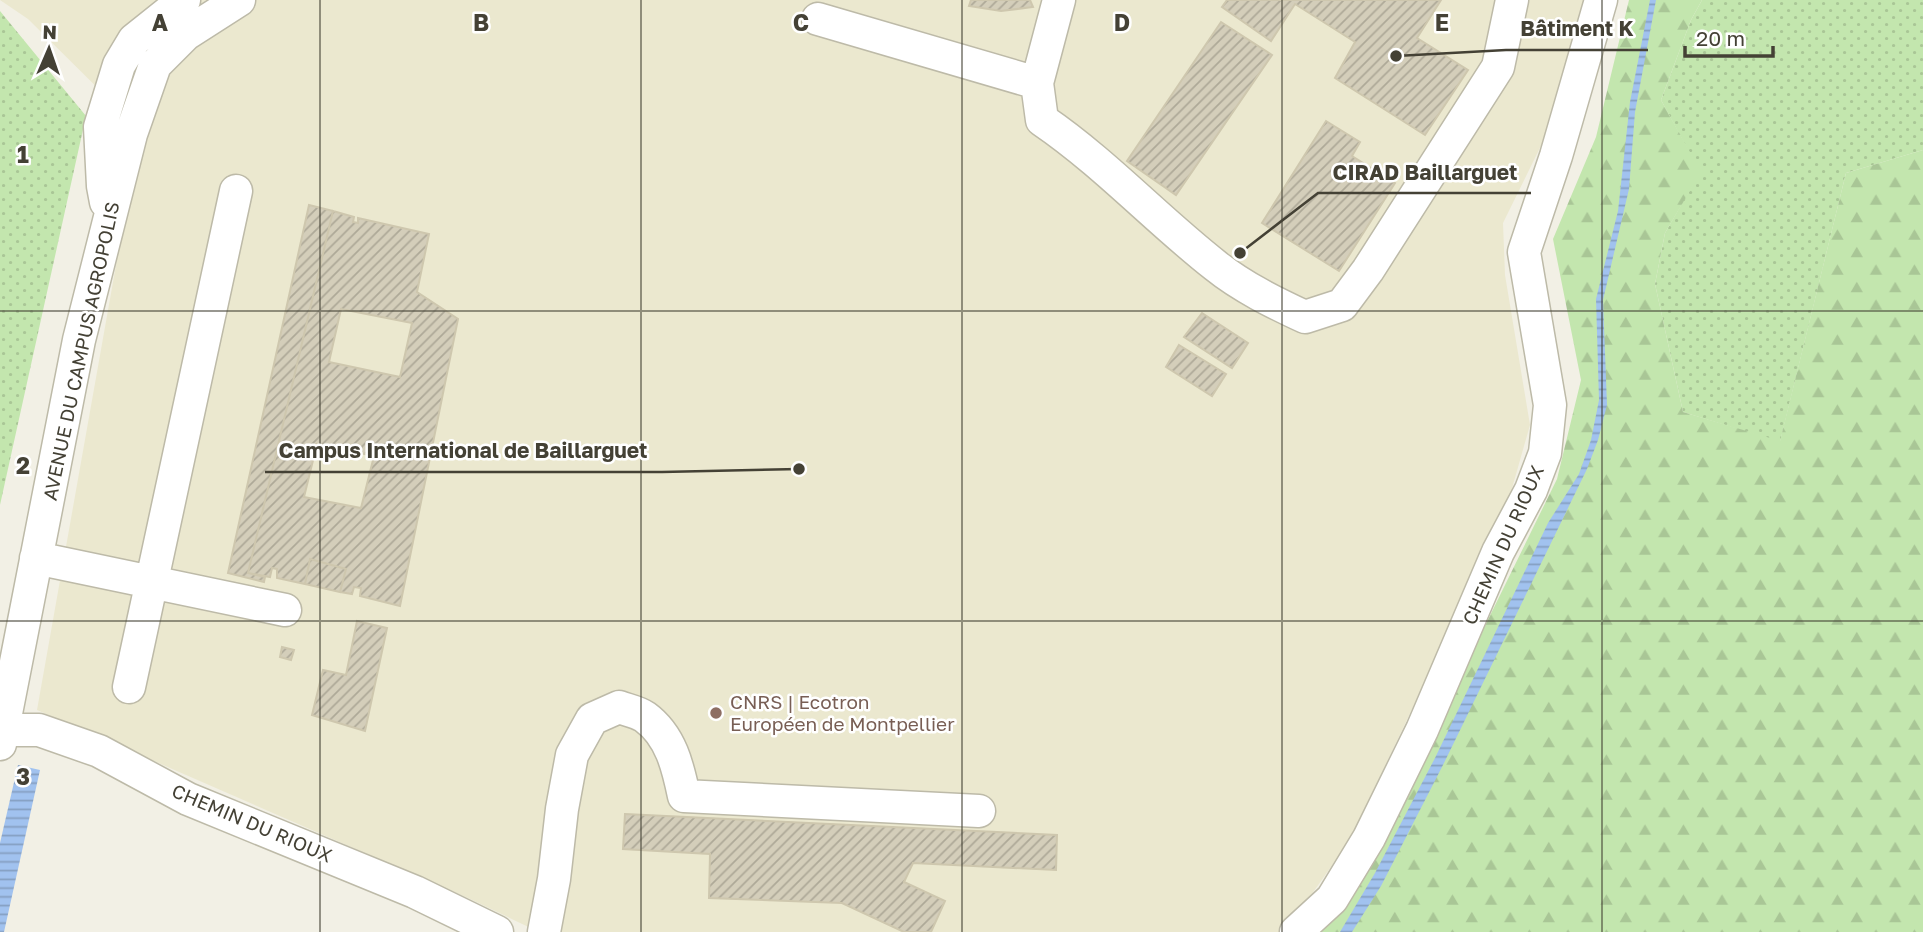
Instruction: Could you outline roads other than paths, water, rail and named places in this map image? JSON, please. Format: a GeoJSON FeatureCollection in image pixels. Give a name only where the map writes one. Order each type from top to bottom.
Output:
{"type":"FeatureCollection","features":[{"type":"Feature","properties":{"kind":"street"},"geometry":{"type":"LineString","coordinates":[[109,215],[103,186],[100,127],[119,65],[134,40],[184,0]]}},
{"type":"Feature","properties":{"kind":"street","name":"AVENUE DU CAMPUS AGROPOLIS"},"geometry":{"type":"LineString","coordinates":[[2,737],[79,340],[131,134],[155,65],[186,34],[239,0]]}},
{"type":"Feature","properties":{"kind":"street"},"geometry":{"type":"LineString","coordinates":[[1059,0],[1037,83],[1042,120],[1080,146],[1217,267],[1277,304],[1305,317],[1342,305],[1375,258],[1498,67],[1512,0]]}},
{"type":"Feature","properties":{"kind":"street","name":"CHEMIN DU RIOUX"},"geometry":{"type":"LineString","coordinates":[[1296,932],[1332,899],[1369,838],[1423,730],[1498,552],[1531,490],[1545,453],[1550,405],[1524,252],[1556,156],[1601,0]]}},
{"type":"Feature","properties":{"kind":"street"},"geometry":{"type":"LineString","coordinates":[[818,19],[1037,83]]}},
{"type":"Feature","properties":{"kind":"street"},"geometry":{"type":"LineString","coordinates":[[134,40],[155,65]]}},
{"type":"Feature","properties":{"kind":"street"},"geometry":{"type":"LineString","coordinates":[[129,687],[236,191]]}},
{"type":"Feature","properties":{"kind":"street"},"geometry":{"type":"LineString","coordinates":[[36,558],[285,610]]}},
{"type":"Feature","properties":{"kind":"street"},"geometry":{"type":"LineString","coordinates":[[544,932],[572,755],[592,719],[619,707],[645,717],[668,742],[678,768],[684,796],[979,811]]}},
{"type":"Feature","properties":{"kind":"street","name":"CHEMIN DU RIOUX"},"geometry":{"type":"LineString","coordinates":[[2,737],[39,730],[99,751],[188,799],[415,892],[497,932]]}},
{"type":"Feature","properties":{"kind":"water"},"geometry":{"type":"Polygon","coordinates":[[[1650,0],[1656,0],[1635,112],[1629,189],[1603,300],[1607,405],[1598,440],[1587,469],[1444,763],[1381,886],[1352,932],[1340,932],[1375,873],[1435,758],[1548,523],[1579,474],[1591,440],[1599,400],[1596,299],[1618,211],[1630,102],[1650,0]]]}},
{"type":"Feature","properties":{"kind":"water"},"geometry":{"type":"Polygon","coordinates":[[[18,765],[40,770],[4,932],[0,932],[0,843],[18,765]]]}},
{"type":"Feature","properties":{"kind":"place","name":"Bâtiment K"},"geometry":{"type":"Point","coordinates":[1396,56]}},
{"type":"Feature","properties":{"kind":"place","name":"CIRAD Baillarguet"},"geometry":{"type":"Point","coordinates":[1240,253]}},
{"type":"Feature","properties":{"kind":"place","name":"Campus International de Baillarguet"},"geometry":{"type":"Point","coordinates":[799,469]}},
{"type":"Feature","properties":{"kind":"place","name":"CNRS | Ecotron Européen de Montpellier"},"geometry":{"type":"Point","coordinates":[716,713]}}]}
